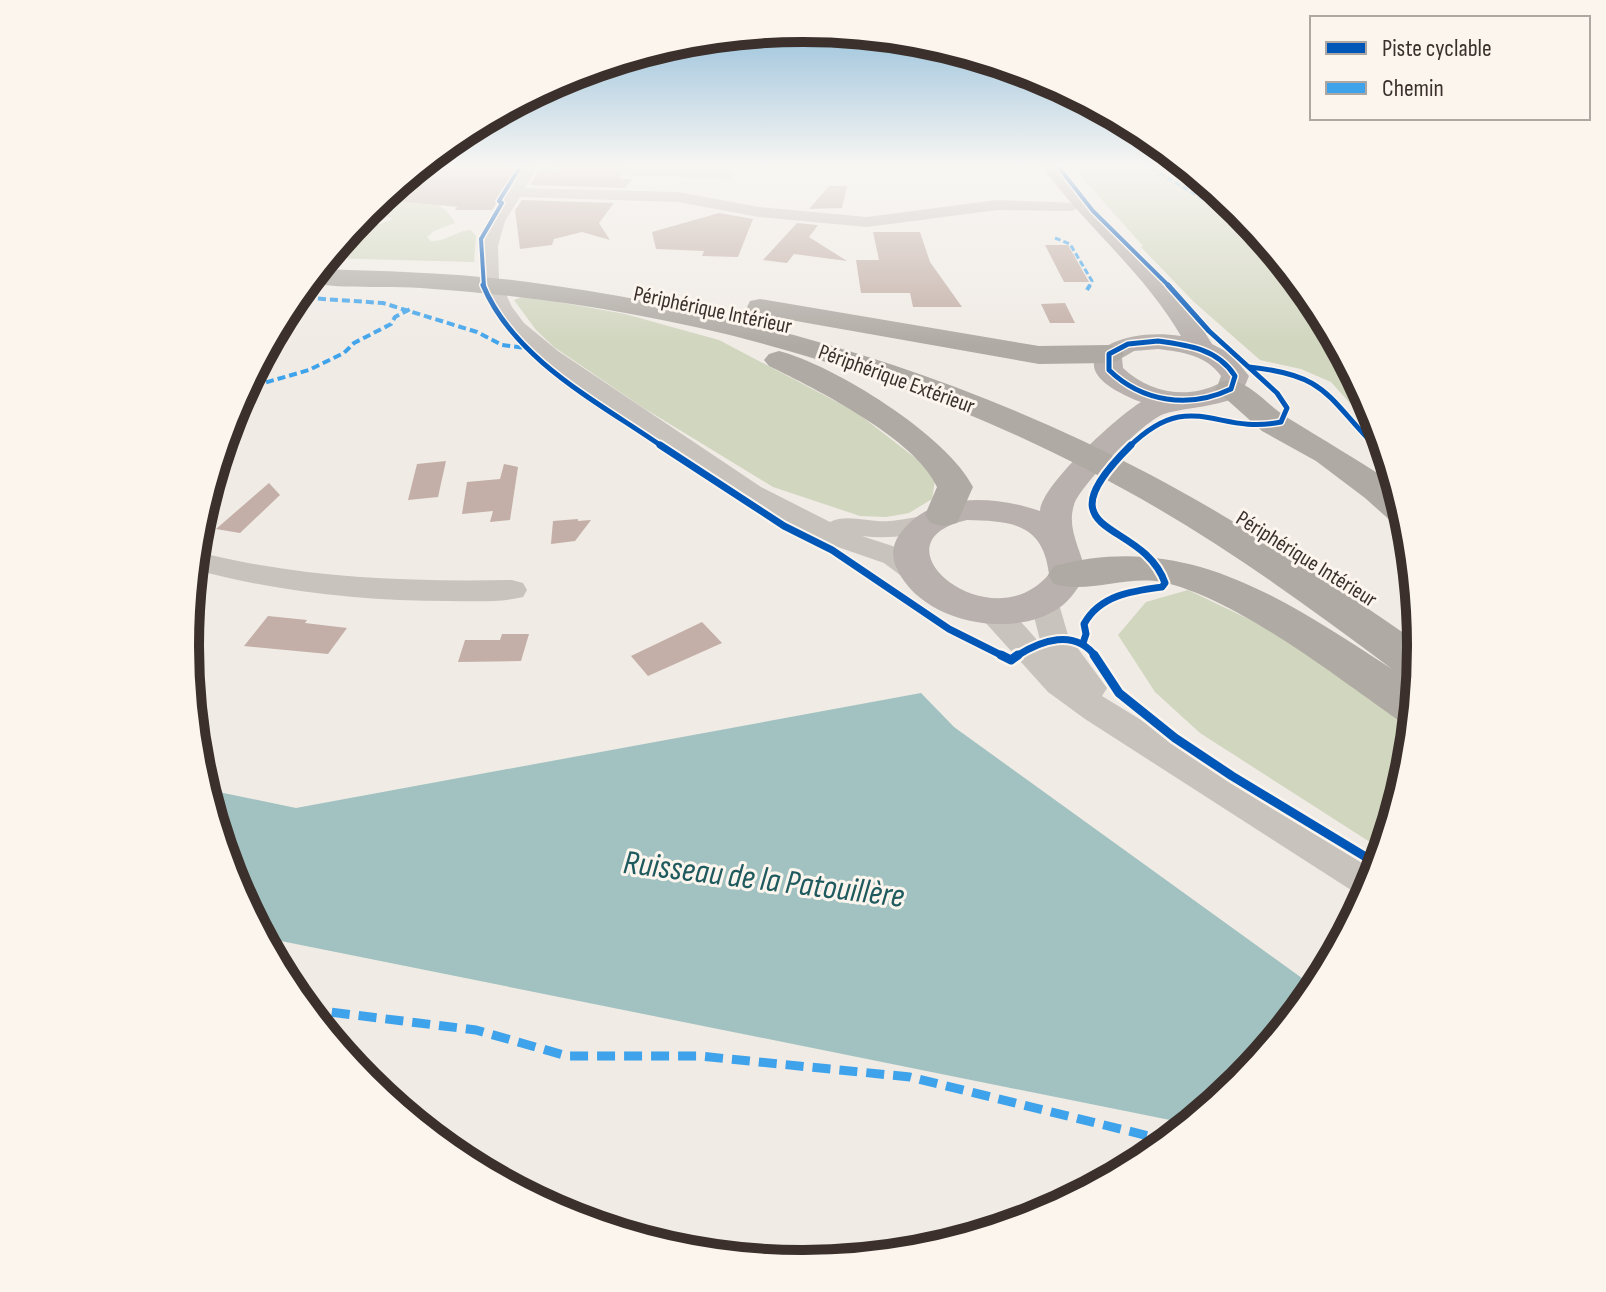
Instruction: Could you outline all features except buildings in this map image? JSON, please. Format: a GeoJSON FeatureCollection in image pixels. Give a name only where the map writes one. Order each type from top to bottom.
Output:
{"type":"FeatureCollection","features":[{"type":"Feature","properties":{"kind":"highway"},"geometry":{"type":"LineString","coordinates":[[334,267],[452,271],[574,289],[604,282],[1039,355],[1109,354]]}},
{"type":"Feature","properties":{"kind":"highway","name":"Périphérique Extérieur"},"geometry":{"type":"LineString","coordinates":[[325,277],[574,289],[813,347],[1055,430],[1142,474],[1407,657]]}},
{"type":"Feature","properties":{"kind":"highway"},"geometry":{"type":"LineString","coordinates":[[574,289],[587,303],[687,325],[752,347],[841,391],[913,440],[948,469],[955,487],[935,520]]}},
{"type":"Feature","properties":{"kind":"highway"},"geometry":{"type":"LineString","coordinates":[[1237,375],[1274,424],[1328,454],[1388,499]]}},
{"type":"Feature","properties":{"kind":"highway","name":"Périphérique Intérieur"},"geometry":{"type":"LineString","coordinates":[[1142,474],[1266,531],[1406,621]]}},
{"type":"Feature","properties":{"kind":"highway"},"geometry":{"type":"LineString","coordinates":[[1057,588],[1127,567],[1162,569],[1206,584],[1255,607],[1405,700]]}},
{"type":"Feature","properties":{"kind":"main road"},"geometry":{"type":"LineString","coordinates":[[1089,224],[1159,299],[1165,320],[1158,341]]}},
{"type":"Feature","properties":{"kind":"main road"},"geometry":{"type":"LineString","coordinates":[[1100,224],[1172,299],[1202,350]]}},
{"type":"Feature","properties":{"kind":"main road"},"geometry":{"type":"LineString","coordinates":[[1056,533],[1057,505],[1071,483],[1118,434],[1153,407],[1206,400],[1237,375],[1202,350],[1158,341],[1128,344],[1109,354],[1109,370],[1127,386],[1166,399],[1188,401]]}},
{"type":"Feature","properties":{"kind":"main road"},"geometry":{"type":"LineString","coordinates":[[996,510],[1034,497],[1116,412],[1127,386]]}},
{"type":"Feature","properties":{"kind":"main road"},"geometry":{"type":"LineString","coordinates":[[967,510],[996,510],[1028,517],[1056,533],[1068,553],[1057,588],[1020,608],[990,611],[953,601],[926,584],[914,571],[914,541],[935,520],[967,510]]}},
{"type":"Feature","properties":{"kind":"street"},"geometry":{"type":"LineString","coordinates":[[495,224],[489,252],[490,279],[503,308],[517,327],[550,356],[752,493],[842,539],[894,557],[914,571]]}},
{"type":"Feature","properties":{"kind":"street"},"geometry":{"type":"LineString","coordinates":[[799,517],[876,530],[935,520]]}},
{"type":"Feature","properties":{"kind":"street"},"geometry":{"type":"LineString","coordinates":[[205,563],[253,575],[326,587],[397,592],[512,590]]}},
{"type":"Feature","properties":{"kind":"street"},"geometry":{"type":"LineString","coordinates":[[1057,588],[1053,637],[1074,671],[1118,721]]}},
{"type":"Feature","properties":{"kind":"street"},"geometry":{"type":"LineString","coordinates":[[990,611],[1060,683],[1361,876]]}},
{"type":"Feature","properties":{"kind":"green space"},"geometry":{"type":"Polygon","coordinates":[[[379,224],[452,224],[434,231],[427,237],[431,241],[471,230],[476,236],[474,262],[340,258],[367,229],[379,224]]]}},
{"type":"Feature","properties":{"kind":"green space"},"geometry":{"type":"Polygon","coordinates":[[[1124,224],[1235,224],[1282,278],[1305,310],[1345,379],[1361,416],[1331,382],[1301,369],[1260,360],[1194,302],[1124,224]]]}},
{"type":"Feature","properties":{"kind":"green space"},"geometry":{"type":"Polygon","coordinates":[[[524,296],[625,314],[719,340],[856,412],[936,474],[932,499],[909,513],[886,517],[860,516],[773,487],[642,407],[554,347],[536,330],[514,300],[524,296]]]}},
{"type":"Feature","properties":{"kind":"green space"},"geometry":{"type":"Polygon","coordinates":[[[1188,590],[1282,635],[1403,717],[1395,764],[1373,844],[1200,733],[1155,692],[1118,635],[1146,602],[1188,590]]]}},
{"type":"Feature","properties":{"kind":"water","name":"Ruisseau de la Patouillère"},"geometry":{"type":"Polygon","coordinates":[[[921,693],[954,727],[1306,981],[1257,1044],[1230,1073],[1176,1121],[276,940],[245,877],[218,792],[296,808],[921,693]]]}},
{"type":"Feature","properties":{"kind":"marked path"},"geometry":{"type":"LineString","coordinates":[[1055,238],[1070,244],[1092,281],[1087,290]]}},
{"type":"Feature","properties":{"kind":"marked path"},"geometry":{"type":"LineString","coordinates":[[307,301],[313,297]]}},
{"type":"Feature","properties":{"kind":"marked path"},"geometry":{"type":"LineString","coordinates":[[310,298],[383,303],[477,332],[502,345],[525,348]]}},
{"type":"Feature","properties":{"kind":"marked path"},"geometry":{"type":"LineString","coordinates":[[259,385],[309,370],[344,353],[354,343],[391,324],[395,317],[410,309]]}},
{"type":"Feature","properties":{"kind":"marked path"},"geometry":{"type":"LineString","coordinates":[[322,1011],[476,1030],[567,1056],[699,1056],[910,1077],[1154,1137]]}},
{"type":"Feature","properties":{"kind":"cycle path"},"geometry":{"type":"LineString","coordinates":[[490,224],[481,239],[482,282],[489,299],[510,331],[568,381],[686,463],[784,526],[832,550],[949,629],[1011,660],[1049,641],[1073,639],[1081,642],[1093,653],[1119,693],[1175,738],[1368,858]]}},
{"type":"Feature","properties":{"kind":"cycle path"},"geometry":{"type":"LineString","coordinates":[[1083,643],[1086,634],[1084,624],[1097,606],[1117,596],[1162,587],[1165,583],[1159,566],[1146,554],[1097,521],[1091,506],[1096,487],[1115,461],[1134,441],[1173,417],[1200,415],[1268,425],[1281,422],[1287,408],[1277,393],[1209,331],[1188,305],[1106,224]]}},
{"type":"Feature","properties":{"kind":"cycle path"},"geometry":{"type":"LineString","coordinates":[[1158,341],[1191,346],[1212,354],[1235,376],[1231,389],[1201,400],[1167,400],[1134,390],[1109,370],[1109,354],[1128,344],[1158,341]]}},
{"type":"Feature","properties":{"kind":"cycle path"},"geometry":{"type":"LineString","coordinates":[[1249,367],[1279,370],[1319,385],[1344,409],[1372,444]]}}]}
